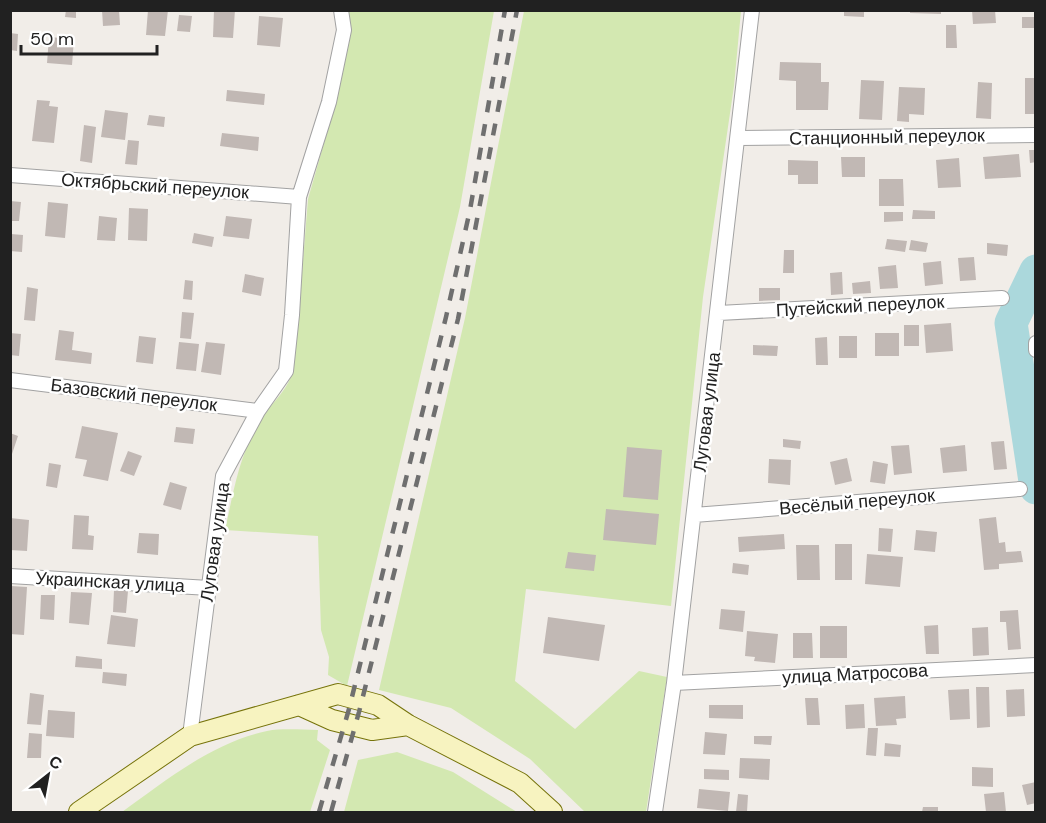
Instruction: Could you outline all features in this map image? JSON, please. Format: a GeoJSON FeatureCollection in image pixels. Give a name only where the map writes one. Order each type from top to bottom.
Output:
{"type":"FeatureCollection","features":[{"type":"Feature","properties":{"kind":"main road"},"geometry":{"type":"LineString","coordinates":[[79,813],[190,736],[338,694],[378,705],[408,725],[520,783],[552,813]]}},
{"type":"Feature","properties":{"kind":"street","name":"Луговая улица"},"geometry":{"type":"LineString","coordinates":[[190,736],[222,476],[258,411],[286,371],[292,315],[299,197],[328,102],[344,30],[341,10]]}},
{"type":"Feature","properties":{"kind":"street","name":"Луговая улица"},"geometry":{"type":"LineString","coordinates":[[655,813],[674,682],[719,314],[752,10]]}},
{"type":"Feature","properties":{"kind":"street","name":"Станционный переулок"},"geometry":{"type":"LineString","coordinates":[[739,138],[1035,135]]}},
{"type":"Feature","properties":{"kind":"street","name":"Октябрьский переулок"},"geometry":{"type":"LineString","coordinates":[[10,175],[299,197]]}},
{"type":"Feature","properties":{"kind":"street","name":"Путейский переулок"},"geometry":{"type":"LineString","coordinates":[[719,314],[1002,298]]}},
{"type":"Feature","properties":{"kind":"street"},"geometry":{"type":"LineString","coordinates":[[1035,343],[1035,350]]}},
{"type":"Feature","properties":{"kind":"street","name":"Базовский переулок"},"geometry":{"type":"LineString","coordinates":[[10,380],[258,411]]}},
{"type":"Feature","properties":{"kind":"street","name":"Весёлый переулок"},"geometry":{"type":"LineString","coordinates":[[694,515],[1020,489]]}},
{"type":"Feature","properties":{"kind":"street","name":"Украинская улица"},"geometry":{"type":"LineString","coordinates":[[10,576],[209,588]]}},
{"type":"Feature","properties":{"kind":"street","name":"улица Матросова"},"geometry":{"type":"LineString","coordinates":[[674,682],[1035,665]]}},
{"type":"Feature","properties":{"kind":"green space"},"geometry":{"type":"Polygon","coordinates":[[[348,11],[494,11],[460,207],[347,686],[328,675],[329,657],[321,630],[318,536],[225,530],[246,449],[259,422],[285,389],[291,376],[308,199],[336,101],[350,30],[348,11]]]}},
{"type":"Feature","properties":{"kind":"green space"},"geometry":{"type":"Polygon","coordinates":[[[524,11],[741,11],[734,86],[703,297],[671,606],[526,589],[515,681],[575,729],[639,671],[667,677],[646,812],[585,812],[530,759],[451,708],[379,690],[465,318],[524,11]]]}},
{"type":"Feature","properties":{"kind":"green space"},"geometry":{"type":"Polygon","coordinates":[[[286,729],[318,730],[317,740],[330,750],[310,812],[122,812],[190,764],[247,736],[286,729]]]}},
{"type":"Feature","properties":{"kind":"green space"},"geometry":{"type":"Polygon","coordinates":[[[397,752],[453,772],[517,812],[344,812],[358,760],[397,752]]]}},
{"type":"Feature","properties":{"kind":"building"},"geometry":{"type":"Polygon","coordinates":[[[66,10],[76,10],[76,18],[65,17],[66,10]]]}},
{"type":"Feature","properties":{"kind":"building"},"geometry":{"type":"Polygon","coordinates":[[[102,10],[119,10],[120,25],[103,26],[102,10]]]}},
{"type":"Feature","properties":{"kind":"building"},"geometry":{"type":"Polygon","coordinates":[[[148,10],[168,10],[165,36],[146,35],[148,10]]]}},
{"type":"Feature","properties":{"kind":"building"},"geometry":{"type":"Polygon","coordinates":[[[214,10],[235,10],[233,38],[213,37],[214,10]]]}},
{"type":"Feature","properties":{"kind":"building"},"geometry":{"type":"Polygon","coordinates":[[[844,10],[864,10],[864,17],[844,16],[844,10]]]}},
{"type":"Feature","properties":{"kind":"building"},"geometry":{"type":"Polygon","coordinates":[[[910,10],[941,10],[941,14],[910,13],[910,10]]]}},
{"type":"Feature","properties":{"kind":"building"},"geometry":{"type":"Polygon","coordinates":[[[972,10],[995,10],[996,23],[973,24],[972,10]]]}},
{"type":"Feature","properties":{"kind":"building"},"geometry":{"type":"Polygon","coordinates":[[[179,15],[192,16],[190,32],[177,31],[179,15]]]}},
{"type":"Feature","properties":{"kind":"building"},"geometry":{"type":"Polygon","coordinates":[[[259,16],[283,18],[280,47],[257,45],[259,16]]]}},
{"type":"Feature","properties":{"kind":"building"},"geometry":{"type":"Polygon","coordinates":[[[1022,17],[1036,17],[1036,28],[1022,28],[1022,17]]]}},
{"type":"Feature","properties":{"kind":"building"},"geometry":{"type":"Polygon","coordinates":[[[946,25],[956,25],[957,48],[946,48],[946,25]]]}},
{"type":"Feature","properties":{"kind":"building"},"geometry":{"type":"Polygon","coordinates":[[[10,33],[18,34],[17,51],[10,50],[10,33]]]}},
{"type":"Feature","properties":{"kind":"building"},"geometry":{"type":"Polygon","coordinates":[[[49,37],[74,39],[72,65],[47,63],[49,37]]]}},
{"type":"Feature","properties":{"kind":"building"},"geometry":{"type":"Polygon","coordinates":[[[780,62],[821,63],[821,82],[829,82],[828,110],[796,110],[796,81],[779,80],[780,62]]]}},
{"type":"Feature","properties":{"kind":"building"},"geometry":{"type":"Polygon","coordinates":[[[1025,78],[1036,78],[1036,114],[1025,114],[1025,78]]]}},
{"type":"Feature","properties":{"kind":"building"},"geometry":{"type":"Polygon","coordinates":[[[861,80],[884,81],[882,120],[859,119],[861,80]]]}},
{"type":"Feature","properties":{"kind":"building"},"geometry":{"type":"Polygon","coordinates":[[[978,82],[992,83],[991,119],[976,118],[978,82]]]}},
{"type":"Feature","properties":{"kind":"building"},"geometry":{"type":"Polygon","coordinates":[[[899,87],[925,88],[924,115],[909,114],[909,122],[897,121],[899,87]]]}},
{"type":"Feature","properties":{"kind":"building"},"geometry":{"type":"Polygon","coordinates":[[[227,90],[265,94],[264,105],[226,101],[227,90]]]}},
{"type":"Feature","properties":{"kind":"building"},"geometry":{"type":"Polygon","coordinates":[[[37,100],[50,101],[49,106],[58,107],[54,143],[32,141],[37,100]]]}},
{"type":"Feature","properties":{"kind":"building"},"geometry":{"type":"Polygon","coordinates":[[[105,110],[128,113],[125,140],[101,137],[105,110]]]}},
{"type":"Feature","properties":{"kind":"building"},"geometry":{"type":"Polygon","coordinates":[[[149,115],[165,117],[164,127],[147,125],[149,115]]]}},
{"type":"Feature","properties":{"kind":"building"},"geometry":{"type":"Polygon","coordinates":[[[84,125],[96,127],[92,163],[80,161],[84,125]]]}},
{"type":"Feature","properties":{"kind":"building"},"geometry":{"type":"Polygon","coordinates":[[[222,133],[259,137],[258,151],[220,146],[222,133]]]}},
{"type":"Feature","properties":{"kind":"building"},"geometry":{"type":"Polygon","coordinates":[[[128,140],[139,141],[137,165],[125,164],[128,140]]]}},
{"type":"Feature","properties":{"kind":"building"},"geometry":{"type":"Polygon","coordinates":[[[1029,150],[1036,150],[1036,162],[1030,163],[1029,150]]]}},
{"type":"Feature","properties":{"kind":"building"},"geometry":{"type":"Polygon","coordinates":[[[1019,154],[1021,177],[985,179],[983,157],[1019,154]]]}},
{"type":"Feature","properties":{"kind":"building"},"geometry":{"type":"Polygon","coordinates":[[[841,157],[865,157],[865,177],[842,177],[841,157]]]}},
{"type":"Feature","properties":{"kind":"building"},"geometry":{"type":"Polygon","coordinates":[[[959,158],[961,187],[938,188],[936,160],[959,158]]]}},
{"type":"Feature","properties":{"kind":"building"},"geometry":{"type":"Polygon","coordinates":[[[788,160],[818,161],[818,184],[798,184],[798,175],[788,175],[788,160]]]}},
{"type":"Feature","properties":{"kind":"building"},"geometry":{"type":"Polygon","coordinates":[[[879,179],[903,179],[904,206],[879,206],[879,179]]]}},
{"type":"Feature","properties":{"kind":"building"},"geometry":{"type":"Polygon","coordinates":[[[10,201],[21,202],[19,221],[10,221],[10,201]]]}},
{"type":"Feature","properties":{"kind":"building"},"geometry":{"type":"Polygon","coordinates":[[[48,202],[68,204],[65,238],[45,236],[48,202]]]}},
{"type":"Feature","properties":{"kind":"building"},"geometry":{"type":"Polygon","coordinates":[[[129,208],[148,209],[147,241],[128,240],[129,208]]]}},
{"type":"Feature","properties":{"kind":"building"},"geometry":{"type":"Polygon","coordinates":[[[913,210],[935,211],[935,219],[912,219],[913,210]]]}},
{"type":"Feature","properties":{"kind":"building"},"geometry":{"type":"Polygon","coordinates":[[[884,212],[903,212],[903,221],[884,222],[884,212]]]}},
{"type":"Feature","properties":{"kind":"building"},"geometry":{"type":"Polygon","coordinates":[[[99,216],[117,218],[115,241],[97,240],[99,216]]]}},
{"type":"Feature","properties":{"kind":"building"},"geometry":{"type":"Polygon","coordinates":[[[226,216],[252,219],[249,239],[223,236],[226,216]]]}},
{"type":"Feature","properties":{"kind":"building"},"geometry":{"type":"Polygon","coordinates":[[[194,233],[214,237],[212,247],[192,243],[194,233]]]}},
{"type":"Feature","properties":{"kind":"building"},"geometry":{"type":"Polygon","coordinates":[[[11,234],[23,235],[22,252],[10,251],[11,234]]]}},
{"type":"Feature","properties":{"kind":"building"},"geometry":{"type":"Polygon","coordinates":[[[887,239],[907,241],[905,252],[885,249],[887,239]]]}},
{"type":"Feature","properties":{"kind":"building"},"geometry":{"type":"Polygon","coordinates":[[[911,240],[928,243],[926,252],[909,250],[911,240]]]}},
{"type":"Feature","properties":{"kind":"building"},"geometry":{"type":"Polygon","coordinates":[[[987,243],[1008,245],[1007,256],[987,254],[987,243]]]}},
{"type":"Feature","properties":{"kind":"building"},"geometry":{"type":"Polygon","coordinates":[[[784,250],[794,250],[794,273],[783,273],[784,250]]]}},
{"type":"Feature","properties":{"kind":"building"},"geometry":{"type":"Polygon","coordinates":[[[974,257],[976,280],[960,281],[958,258],[974,257]]]}},
{"type":"Feature","properties":{"kind":"building"},"geometry":{"type":"Polygon","coordinates":[[[941,261],[943,284],[925,286],[923,263],[941,261]]]}},
{"type":"Feature","properties":{"kind":"building"},"geometry":{"type":"Polygon","coordinates":[[[896,265],[898,288],[880,289],[878,267],[896,265]]]}},
{"type":"Feature","properties":{"kind":"building"},"geometry":{"type":"Polygon","coordinates":[[[842,272],[843,294],[831,295],[830,273],[842,272]]]}},
{"type":"Feature","properties":{"kind":"building"},"geometry":{"type":"Polygon","coordinates":[[[245,274],[264,278],[261,296],[242,292],[245,274]]]}},
{"type":"Feature","properties":{"kind":"building"},"geometry":{"type":"Polygon","coordinates":[[[185,280],[193,281],[192,300],[183,299],[185,280]]]}},
{"type":"Feature","properties":{"kind":"building"},"geometry":{"type":"Polygon","coordinates":[[[870,281],[871,293],[853,294],[852,283],[870,281]]]}},
{"type":"Feature","properties":{"kind":"building"},"geometry":{"type":"Polygon","coordinates":[[[27,287],[38,289],[35,321],[24,320],[27,287]]]}},
{"type":"Feature","properties":{"kind":"building"},"geometry":{"type":"Polygon","coordinates":[[[759,288],[780,288],[780,300],[759,301],[759,288]]]}},
{"type":"Feature","properties":{"kind":"building"},"geometry":{"type":"Polygon","coordinates":[[[182,312],[194,313],[191,339],[180,338],[182,312]]]}},
{"type":"Feature","properties":{"kind":"building"},"geometry":{"type":"Polygon","coordinates":[[[951,323],[953,351],[926,353],[924,325],[951,323]]]}},
{"type":"Feature","properties":{"kind":"building"},"geometry":{"type":"Polygon","coordinates":[[[904,325],[919,325],[919,346],[904,346],[904,325]]]}},
{"type":"Feature","properties":{"kind":"building"},"geometry":{"type":"Polygon","coordinates":[[[59,330],[74,332],[72,350],[92,353],[91,364],[55,360],[59,330]]]}},
{"type":"Feature","properties":{"kind":"building"},"geometry":{"type":"Polygon","coordinates":[[[10,333],[21,334],[19,356],[10,355],[10,333]]]}},
{"type":"Feature","properties":{"kind":"building"},"geometry":{"type":"Polygon","coordinates":[[[875,333],[899,333],[899,356],[875,356],[875,333]]]}},
{"type":"Feature","properties":{"kind":"building"},"geometry":{"type":"Polygon","coordinates":[[[139,336],[156,338],[153,364],[136,362],[139,336]]]}},
{"type":"Feature","properties":{"kind":"building"},"geometry":{"type":"Polygon","coordinates":[[[839,336],[857,336],[857,358],[839,358],[839,336]]]}},
{"type":"Feature","properties":{"kind":"building"},"geometry":{"type":"Polygon","coordinates":[[[827,337],[828,365],[816,365],[815,338],[827,337]]]}},
{"type":"Feature","properties":{"kind":"building"},"geometry":{"type":"Polygon","coordinates":[[[179,342],[199,344],[196,371],[176,369],[179,342]]]}},
{"type":"Feature","properties":{"kind":"building"},"geometry":{"type":"Polygon","coordinates":[[[206,342],[225,344],[221,375],[201,372],[206,342]]]}},
{"type":"Feature","properties":{"kind":"building"},"geometry":{"type":"Polygon","coordinates":[[[753,345],[778,346],[777,356],[753,355],[753,345]]]}},
{"type":"Feature","properties":{"kind":"building"},"geometry":{"type":"Polygon","coordinates":[[[82,426],[118,433],[108,481],[83,476],[87,460],[75,458],[82,426]]]}},
{"type":"Feature","properties":{"kind":"building"},"geometry":{"type":"Polygon","coordinates":[[[176,427],[195,429],[193,444],[174,442],[176,427]]]}},
{"type":"Feature","properties":{"kind":"building"},"geometry":{"type":"Polygon","coordinates":[[[10,433],[18,436],[11,457],[10,457],[10,433]]]}},
{"type":"Feature","properties":{"kind":"building"},"geometry":{"type":"Polygon","coordinates":[[[783,439],[801,441],[800,449],[783,447],[783,439]]]}},
{"type":"Feature","properties":{"kind":"building"},"geometry":{"type":"Polygon","coordinates":[[[1004,441],[1007,469],[994,470],[991,442],[1004,441]]]}},
{"type":"Feature","properties":{"kind":"building"},"geometry":{"type":"Polygon","coordinates":[[[909,445],[912,473],[894,475],[891,446],[909,445]]]}},
{"type":"Feature","properties":{"kind":"building"},"geometry":{"type":"Polygon","coordinates":[[[965,445],[967,471],[943,473],[940,448],[965,445]]]}},
{"type":"Feature","properties":{"kind":"building"},"geometry":{"type":"Polygon","coordinates":[[[627,447],[662,450],[658,500],[623,497],[627,447]]]}},
{"type":"Feature","properties":{"kind":"building"},"geometry":{"type":"Polygon","coordinates":[[[128,451],[142,456],[134,476],[120,471],[128,451]]]}},
{"type":"Feature","properties":{"kind":"building"},"geometry":{"type":"Polygon","coordinates":[[[847,458],[852,481],[835,485],[830,462],[847,458]]]}},
{"type":"Feature","properties":{"kind":"building"},"geometry":{"type":"Polygon","coordinates":[[[769,459],[791,460],[790,485],[768,483],[769,459]]]}},
{"type":"Feature","properties":{"kind":"building"},"geometry":{"type":"Polygon","coordinates":[[[873,461],[888,464],[885,484],[870,482],[873,461]]]}},
{"type":"Feature","properties":{"kind":"building"},"geometry":{"type":"Polygon","coordinates":[[[49,463],[61,465],[57,488],[46,486],[49,463]]]}},
{"type":"Feature","properties":{"kind":"building"},"geometry":{"type":"Polygon","coordinates":[[[170,482],[187,487],[181,510],[163,505],[170,482]]]}},
{"type":"Feature","properties":{"kind":"building"},"geometry":{"type":"Polygon","coordinates":[[[606,509],[659,514],[656,545],[603,540],[606,509]]]}},
{"type":"Feature","properties":{"kind":"building"},"geometry":{"type":"Polygon","coordinates":[[[74,515],[89,516],[88,535],[94,536],[93,550],[72,549],[74,515]]]}},
{"type":"Feature","properties":{"kind":"building"},"geometry":{"type":"Polygon","coordinates":[[[996,517],[999,543],[1005,542],[1006,552],[1021,551],[1023,562],[999,564],[999,569],[984,570],[979,519],[996,517]]]}},
{"type":"Feature","properties":{"kind":"building"},"geometry":{"type":"Polygon","coordinates":[[[10,518],[29,520],[27,551],[10,550],[10,518]]]}},
{"type":"Feature","properties":{"kind":"building"},"geometry":{"type":"Polygon","coordinates":[[[879,528],[893,529],[891,552],[878,551],[879,528]]]}},
{"type":"Feature","properties":{"kind":"building"},"geometry":{"type":"Polygon","coordinates":[[[916,530],[937,532],[935,552],[914,550],[916,530]]]}},
{"type":"Feature","properties":{"kind":"building"},"geometry":{"type":"Polygon","coordinates":[[[139,533],[159,534],[158,555],[137,553],[139,533]]]}},
{"type":"Feature","properties":{"kind":"building"},"geometry":{"type":"Polygon","coordinates":[[[784,534],[785,549],[739,552],[738,537],[784,534]]]}},
{"type":"Feature","properties":{"kind":"building"},"geometry":{"type":"Polygon","coordinates":[[[835,544],[852,544],[852,580],[835,580],[835,544]]]}},
{"type":"Feature","properties":{"kind":"building"},"geometry":{"type":"Polygon","coordinates":[[[796,545],[819,545],[820,580],[797,580],[796,545]]]}},
{"type":"Feature","properties":{"kind":"building"},"geometry":{"type":"Polygon","coordinates":[[[568,552],[596,555],[594,571],[565,568],[568,552]]]}},
{"type":"Feature","properties":{"kind":"building"},"geometry":{"type":"Polygon","coordinates":[[[867,554],[903,557],[900,587],[865,584],[867,554]]]}},
{"type":"Feature","properties":{"kind":"building"},"geometry":{"type":"Polygon","coordinates":[[[733,563],[749,565],[748,575],[732,573],[733,563]]]}},
{"type":"Feature","properties":{"kind":"building"},"geometry":{"type":"Polygon","coordinates":[[[11,586],[27,587],[24,635],[10,634],[11,586]]]}},
{"type":"Feature","properties":{"kind":"building"},"geometry":{"type":"Polygon","coordinates":[[[114,590],[128,591],[126,613],[113,612],[114,590]]]}},
{"type":"Feature","properties":{"kind":"building"},"geometry":{"type":"Polygon","coordinates":[[[71,592],[92,593],[89,625],[69,623],[71,592]]]}},
{"type":"Feature","properties":{"kind":"building"},"geometry":{"type":"Polygon","coordinates":[[[41,595],[55,595],[54,620],[40,619],[41,595]]]}},
{"type":"Feature","properties":{"kind":"building"},"geometry":{"type":"Polygon","coordinates":[[[721,609],[745,611],[743,632],[719,629],[721,609]]]}},
{"type":"Feature","properties":{"kind":"building"},"geometry":{"type":"Polygon","coordinates":[[[1018,610],[1021,649],[1008,650],[1006,622],[1000,622],[1000,611],[1018,610]]]}},
{"type":"Feature","properties":{"kind":"building"},"geometry":{"type":"Polygon","coordinates":[[[111,615],[138,619],[135,647],[107,644],[111,615]]]}},
{"type":"Feature","properties":{"kind":"building"},"geometry":{"type":"Polygon","coordinates":[[[548,617],[605,625],[599,661],[543,653],[548,617]]]}},
{"type":"Feature","properties":{"kind":"building"},"geometry":{"type":"Polygon","coordinates":[[[938,625],[939,654],[926,654],[924,626],[938,625]]]}},
{"type":"Feature","properties":{"kind":"building"},"geometry":{"type":"Polygon","coordinates":[[[820,626],[847,626],[847,658],[820,658],[820,626]]]}},
{"type":"Feature","properties":{"kind":"building"},"geometry":{"type":"Polygon","coordinates":[[[988,627],[989,655],[973,656],[972,628],[988,627]]]}},
{"type":"Feature","properties":{"kind":"building"},"geometry":{"type":"Polygon","coordinates":[[[747,631],[778,634],[775,663],[754,661],[755,657],[745,656],[747,631]]]}},
{"type":"Feature","properties":{"kind":"building"},"geometry":{"type":"Polygon","coordinates":[[[793,633],[812,633],[813,658],[793,658],[793,633]]]}},
{"type":"Feature","properties":{"kind":"building"},"geometry":{"type":"Polygon","coordinates":[[[76,656],[102,659],[102,669],[75,667],[76,656]]]}},
{"type":"Feature","properties":{"kind":"building"},"geometry":{"type":"Polygon","coordinates":[[[103,672],[127,674],[126,686],[102,683],[103,672]]]}},
{"type":"Feature","properties":{"kind":"building"},"geometry":{"type":"Polygon","coordinates":[[[976,687],[989,687],[990,727],[977,728],[976,687]]]}},
{"type":"Feature","properties":{"kind":"building"},"geometry":{"type":"Polygon","coordinates":[[[969,689],[970,719],[950,720],[948,690],[969,689]]]}},
{"type":"Feature","properties":{"kind":"building"},"geometry":{"type":"Polygon","coordinates":[[[1024,689],[1025,716],[1007,717],[1006,690],[1024,689]]]}},
{"type":"Feature","properties":{"kind":"building"},"geometry":{"type":"Polygon","coordinates":[[[30,693],[44,695],[41,725],[27,724],[30,693]]]}},
{"type":"Feature","properties":{"kind":"building"},"geometry":{"type":"Polygon","coordinates":[[[905,696],[906,718],[896,719],[897,725],[876,726],[874,698],[905,696]]]}},
{"type":"Feature","properties":{"kind":"building"},"geometry":{"type":"Polygon","coordinates":[[[805,698],[818,698],[820,725],[807,725],[805,698]]]}},
{"type":"Feature","properties":{"kind":"building"},"geometry":{"type":"Polygon","coordinates":[[[864,704],[865,728],[846,729],[845,705],[864,704]]]}},
{"type":"Feature","properties":{"kind":"building"},"geometry":{"type":"Polygon","coordinates":[[[709,705],[743,705],[743,719],[709,718],[709,705]]]}},
{"type":"Feature","properties":{"kind":"building"},"geometry":{"type":"Polygon","coordinates":[[[48,710],[75,712],[74,738],[46,736],[48,710]]]}},
{"type":"Feature","properties":{"kind":"building"},"geometry":{"type":"Polygon","coordinates":[[[868,728],[878,728],[876,756],[866,755],[868,728]]]}},
{"type":"Feature","properties":{"kind":"building"},"geometry":{"type":"Polygon","coordinates":[[[705,732],[727,734],[725,755],[703,754],[705,732]]]}},
{"type":"Feature","properties":{"kind":"building"},"geometry":{"type":"Polygon","coordinates":[[[29,733],[42,734],[41,758],[27,758],[29,733]]]}},
{"type":"Feature","properties":{"kind":"building"},"geometry":{"type":"Polygon","coordinates":[[[754,736],[772,736],[771,745],[754,744],[754,736]]]}},
{"type":"Feature","properties":{"kind":"building"},"geometry":{"type":"Polygon","coordinates":[[[885,743],[901,745],[900,757],[884,756],[885,743]]]}},
{"type":"Feature","properties":{"kind":"building"},"geometry":{"type":"Polygon","coordinates":[[[740,758],[770,759],[769,780],[739,778],[740,758]]]}},
{"type":"Feature","properties":{"kind":"building"},"geometry":{"type":"Polygon","coordinates":[[[972,767],[993,768],[993,787],[972,786],[972,767]]]}},
{"type":"Feature","properties":{"kind":"building"},"geometry":{"type":"Polygon","coordinates":[[[704,769],[729,770],[729,780],[704,779],[704,769]]]}},
{"type":"Feature","properties":{"kind":"building"},"geometry":{"type":"Polygon","coordinates":[[[1036,782],[1036,803],[1027,805],[1022,785],[1036,782]]]}},
{"type":"Feature","properties":{"kind":"building"},"geometry":{"type":"Polygon","coordinates":[[[699,789],[730,792],[728,811],[697,808],[699,789]]]}},
{"type":"Feature","properties":{"kind":"building"},"geometry":{"type":"Polygon","coordinates":[[[1004,792],[1006,812],[986,812],[984,794],[1004,792]]]}},
{"type":"Feature","properties":{"kind":"building"},"geometry":{"type":"Polygon","coordinates":[[[738,794],[748,795],[747,812],[736,812],[738,794]]]}},
{"type":"Feature","properties":{"kind":"building"},"geometry":{"type":"Polygon","coordinates":[[[923,807],[938,807],[938,812],[922,812],[923,807]]]}},
{"type":"Feature","properties":{"kind":"waterway"},"geometry":{"type":"LineString","coordinates":[[1036,271],[1011,323],[1036,488]]}},
{"type":"Feature","properties":{"kind":"railway"},"geometry":{"type":"LineString","coordinates":[[319,812],[349,709],[446,317],[470,210],[505,10]]}},
{"type":"Feature","properties":{"kind":"railway"},"geometry":{"type":"LineString","coordinates":[[331,812],[359,712],[458,319],[517,10]]}}]}
